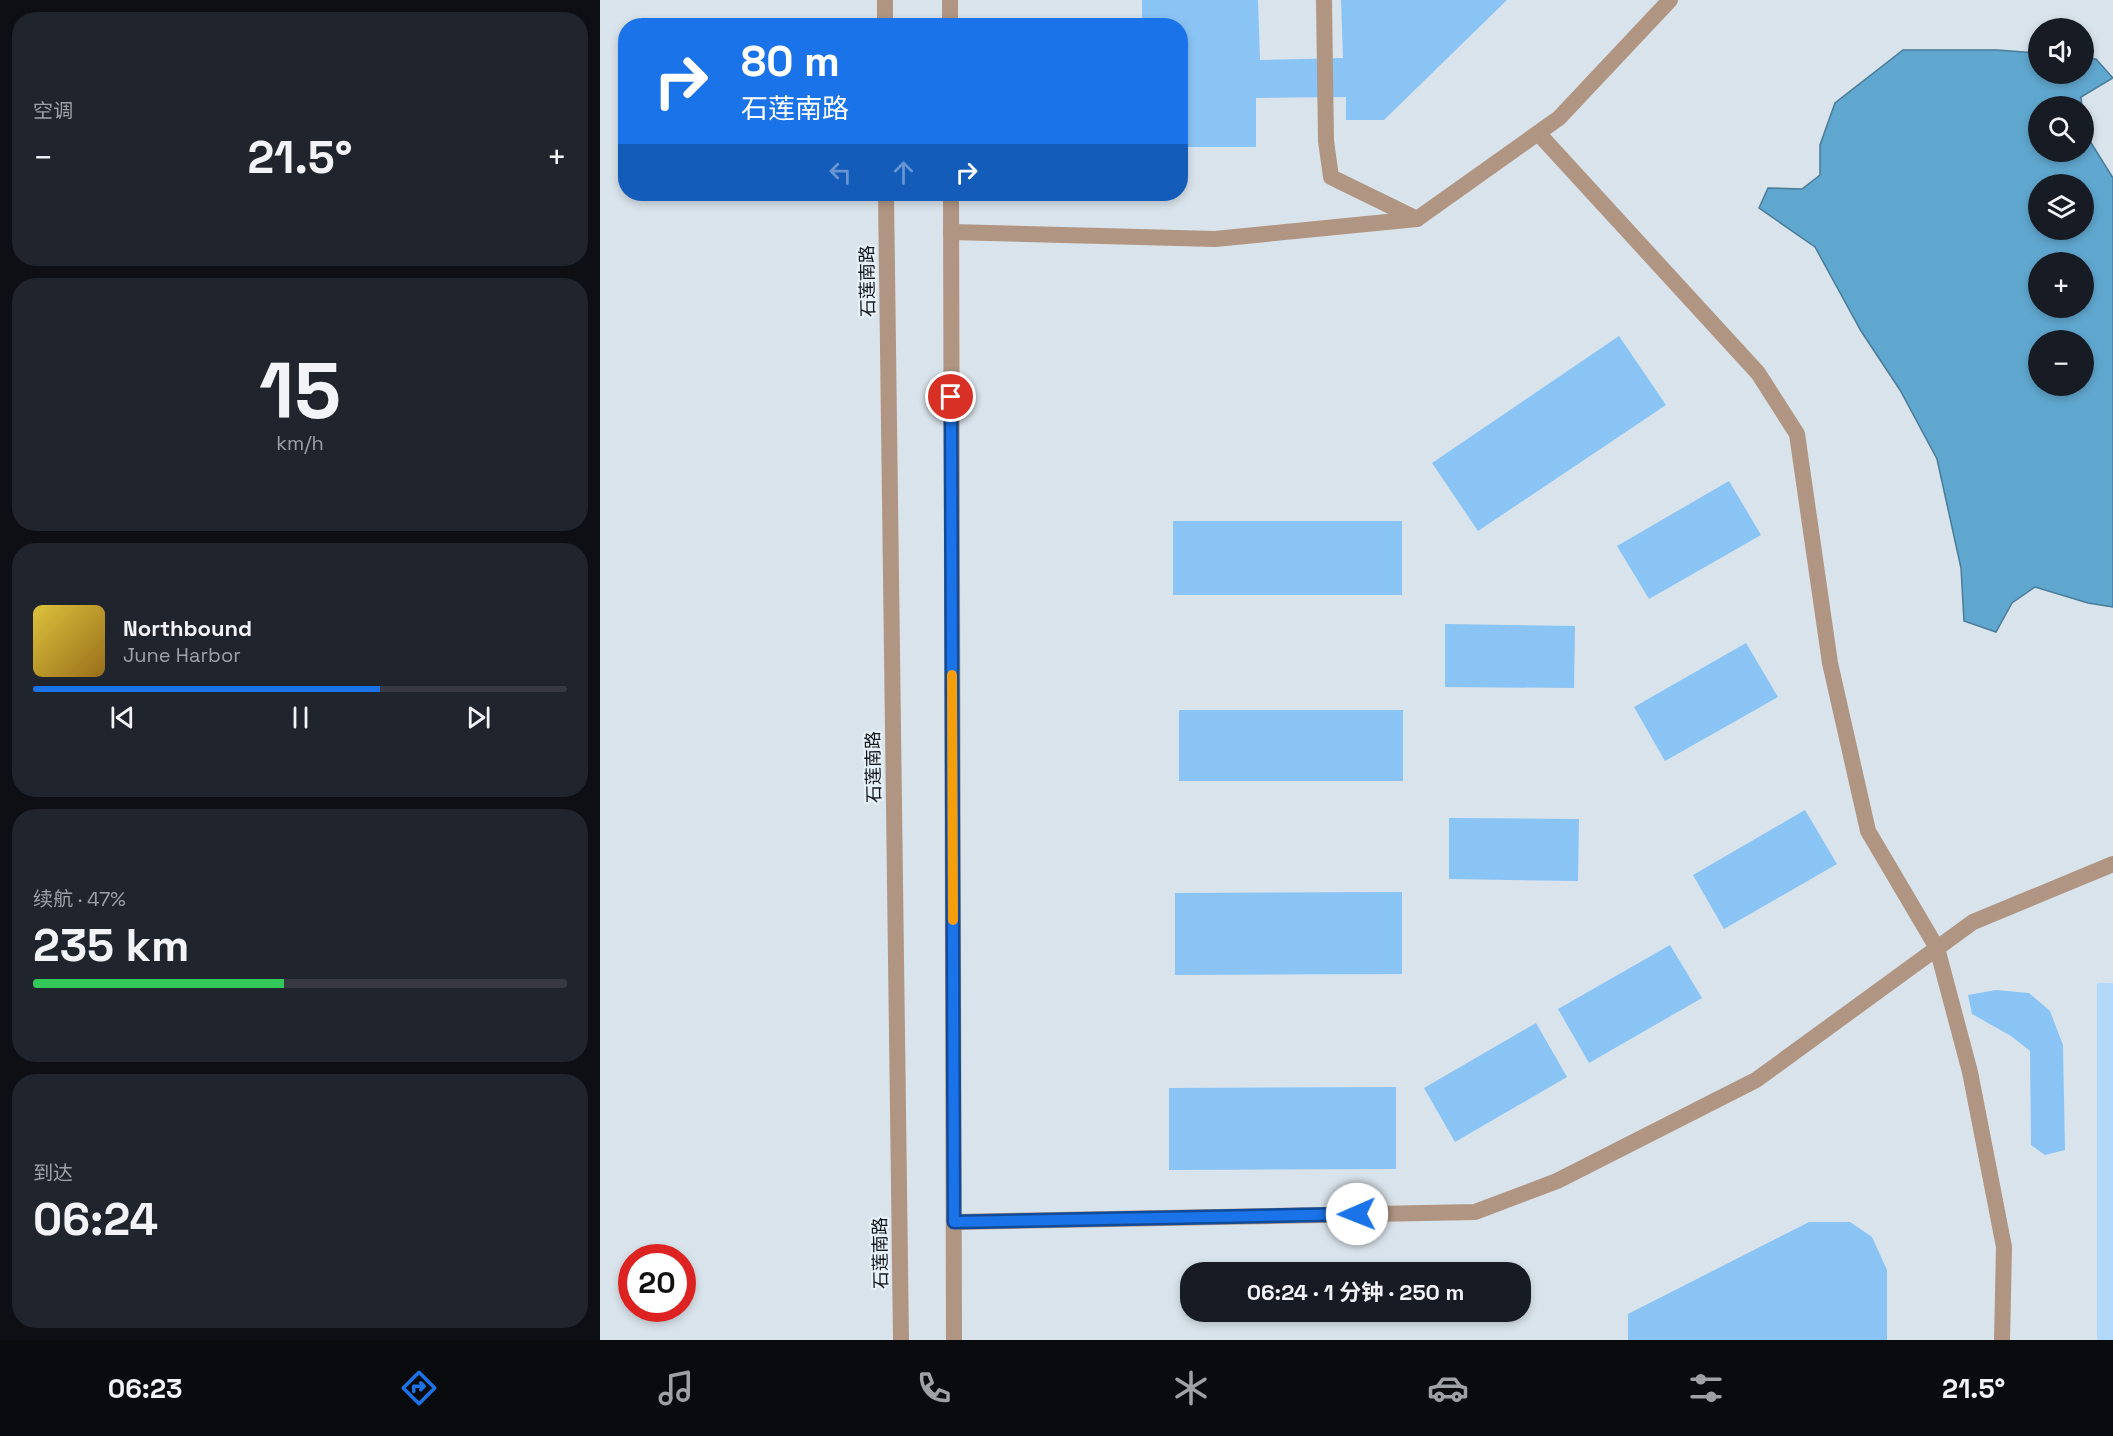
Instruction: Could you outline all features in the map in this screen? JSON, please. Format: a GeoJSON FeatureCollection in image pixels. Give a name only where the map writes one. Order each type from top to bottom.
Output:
{"type":"FeatureCollection","features":[{"type":"Feature","properties":{"kind":"street"},"geometry":{"type":"LineString","coordinates":[[885,0],[885,18]]}},
{"type":"Feature","properties":{"kind":"street"},"geometry":{"type":"LineString","coordinates":[[950,0],[950,18]]}},
{"type":"Feature","properties":{"kind":"street"},"geometry":{"type":"LineString","coordinates":[[1324,0],[1326,141],[1331,177],[1417,219]]}},
{"type":"Feature","properties":{"kind":"street"},"geometry":{"type":"LineString","coordinates":[[951,232],[1215,239],[1417,219],[1558,118],[1670,0]]}},
{"type":"Feature","properties":{"kind":"street"},"geometry":{"type":"LineString","coordinates":[[1538,133],[1758,373],[1797,434],[1830,663],[1868,831],[1937,948],[1970,1072],[2004,1247],[2002,1340]]}},
{"type":"Feature","properties":{"kind":"street","name":"石莲南路"},"geometry":{"type":"LineString","coordinates":[[886,201],[901,1340]]}},
{"type":"Feature","properties":{"kind":"street"},"geometry":{"type":"LineString","coordinates":[[951,201],[954,1340]]}},
{"type":"Feature","properties":{"kind":"street"},"geometry":{"type":"LineString","coordinates":[[954,1222],[1475,1212],[1557,1181],[1756,1080],[1973,922],[2113,864]]}},
{"type":"Feature","properties":{"kind":"shaded area"},"geometry":{"type":"Polygon","coordinates":[[[1903,50],[2028,52],[2028,84],[2094,84],[2094,59],[2113,78],[2083,96],[2028,96],[2028,162],[2094,162],[2094,148],[2113,178],[2113,607],[2088,603],[2035,587],[2012,603],[1996,632],[1964,621],[1961,568],[1937,459],[1900,390],[1861,331],[1815,247],[1759,208],[1768,188],[1802,189],[1820,175],[1820,145],[1835,103],[1903,50]]]}},
{"type":"Feature","properties":{"kind":"shaded area"},"geometry":{"type":"Polygon","coordinates":[[[2097,983],[2113,983],[2113,1340],[2097,1340],[2097,983]]]}},
{"type":"Feature","properties":{"kind":"building"},"geometry":{"type":"Polygon","coordinates":[[[1142,0],[1258,0],[1260,60],[1343,58],[1341,0],[1507,0],[1384,120],[1346,120],[1346,97],[1256,98],[1256,147],[1188,147],[1188,18],[1142,18],[1142,0]]]}},
{"type":"Feature","properties":{"kind":"building"},"geometry":{"type":"Polygon","coordinates":[[[1619,336],[1666,405],[1478,531],[1432,463],[1619,336]]]}},
{"type":"Feature","properties":{"kind":"building"},"geometry":{"type":"Polygon","coordinates":[[[1729,481],[1761,535],[1649,599],[1617,546],[1729,481]]]}},
{"type":"Feature","properties":{"kind":"building"},"geometry":{"type":"Polygon","coordinates":[[[1173,521],[1402,521],[1402,595],[1173,595],[1173,521]]]}},
{"type":"Feature","properties":{"kind":"building"},"geometry":{"type":"Polygon","coordinates":[[[1445,624],[1575,626],[1574,688],[1445,687],[1445,624]]]}},
{"type":"Feature","properties":{"kind":"building"},"geometry":{"type":"Polygon","coordinates":[[[1746,643],[1778,697],[1665,761],[1634,707],[1746,643]]]}},
{"type":"Feature","properties":{"kind":"building"},"geometry":{"type":"Polygon","coordinates":[[[1179,710],[1403,710],[1403,781],[1179,781],[1179,710]]]}},
{"type":"Feature","properties":{"kind":"building"},"geometry":{"type":"Polygon","coordinates":[[[1805,810],[1837,864],[1724,929],[1693,875],[1805,810]]]}},
{"type":"Feature","properties":{"kind":"building"},"geometry":{"type":"Polygon","coordinates":[[[1449,818],[1579,819],[1578,881],[1449,879],[1449,818]]]}},
{"type":"Feature","properties":{"kind":"building"},"geometry":{"type":"Polygon","coordinates":[[[1402,892],[1402,974],[1175,975],[1175,893],[1402,892]]]}},
{"type":"Feature","properties":{"kind":"building"},"geometry":{"type":"Polygon","coordinates":[[[1670,945],[1702,998],[1589,1063],[1558,1009],[1670,945]]]}},
{"type":"Feature","properties":{"kind":"building"},"geometry":{"type":"Polygon","coordinates":[[[1996,990],[2029,993],[2050,1011],[2063,1045],[2065,1150],[2045,1155],[2031,1145],[2030,1051],[2011,1036],[1972,1014],[1968,995],[1996,990]]]}},
{"type":"Feature","properties":{"kind":"building"},"geometry":{"type":"Polygon","coordinates":[[[1536,1023],[1567,1077],[1455,1142],[1424,1088],[1536,1023]]]}},
{"type":"Feature","properties":{"kind":"building"},"geometry":{"type":"Polygon","coordinates":[[[1396,1087],[1396,1169],[1169,1170],[1169,1088],[1396,1087]]]}},
{"type":"Feature","properties":{"kind":"building"},"geometry":{"type":"Polygon","coordinates":[[[1809,1222],[1850,1222],[1872,1237],[1887,1270],[1887,1340],[1628,1340],[1628,1314],[1809,1222]]]}},
{"type":"Feature","properties":{"kind":"slow traffic"},"geometry":{"type":"LineString","coordinates":[[952,675],[953,920]]}},
{"type":"Feature","properties":{"kind":"route"},"geometry":{"type":"LineString","coordinates":[[951,397],[954,1222],[1357,1214]]}}]}
